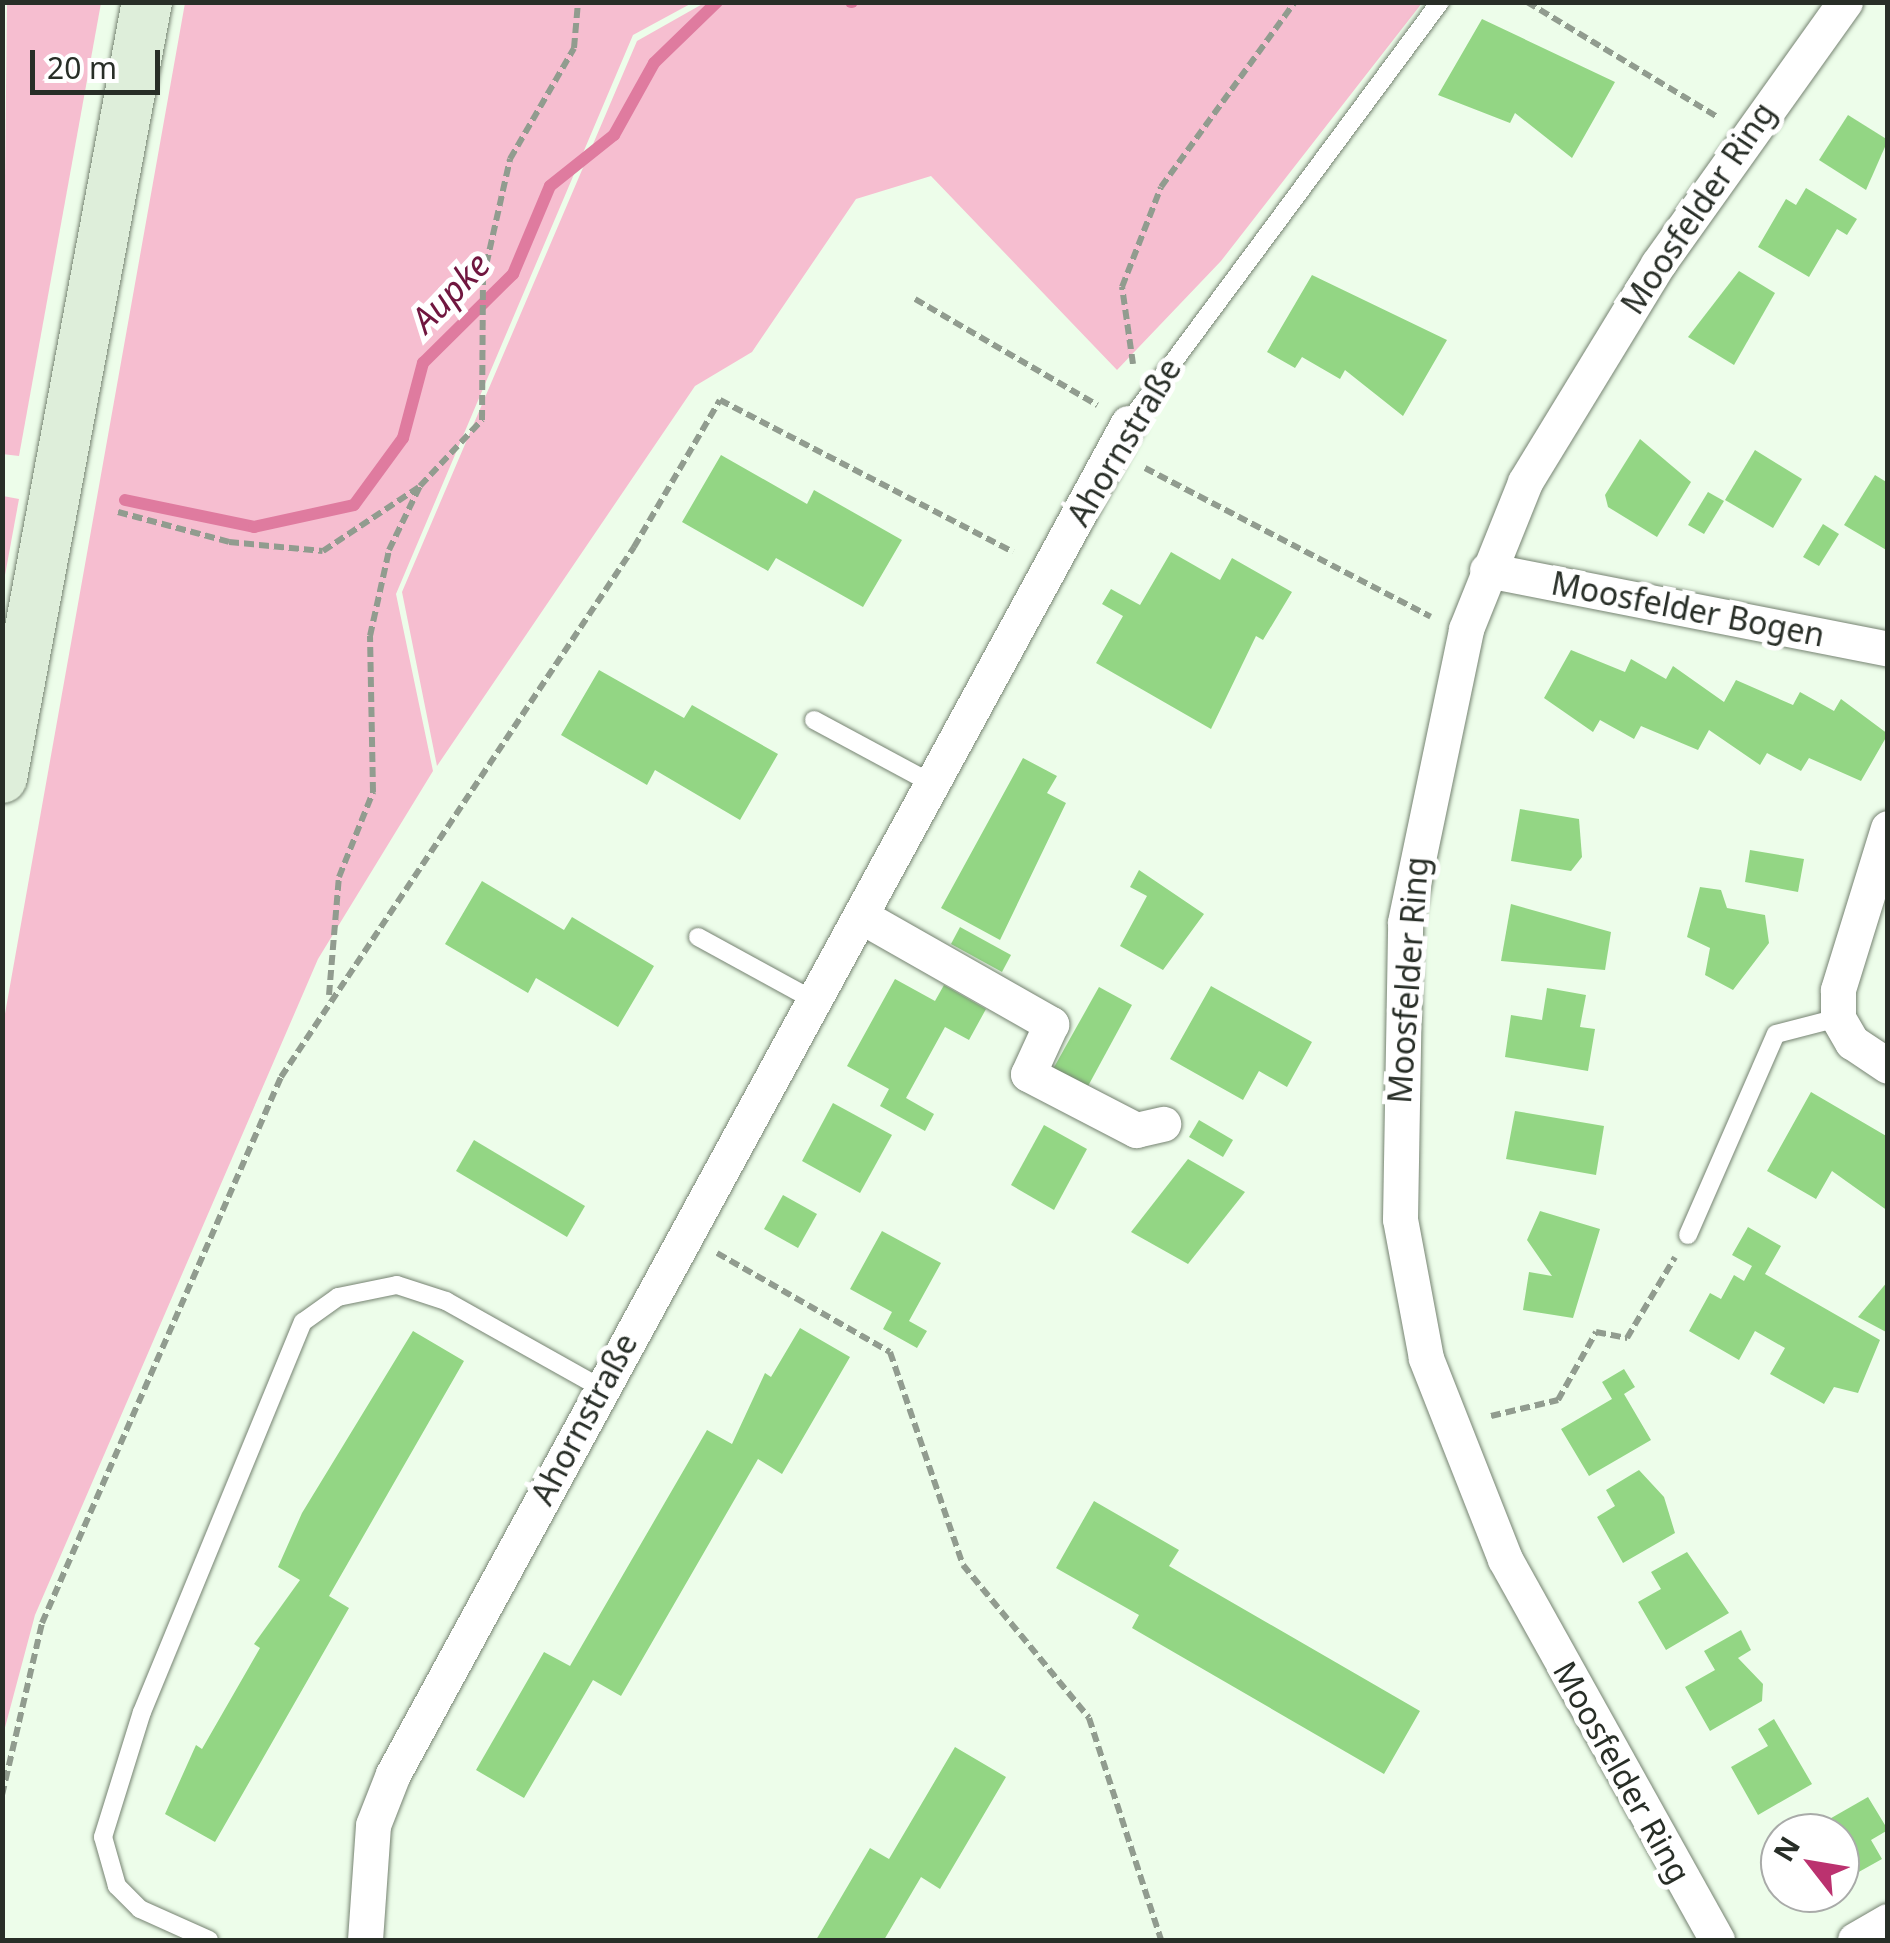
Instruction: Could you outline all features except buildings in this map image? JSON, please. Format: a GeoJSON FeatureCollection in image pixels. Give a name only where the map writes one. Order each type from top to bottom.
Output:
{"type":"FeatureCollection","features":[{"type":"Feature","properties":{"kind":"main road"},"geometry":{"type":"LineString","coordinates":[[2,778],[147,2]]}},
{"type":"Feature","properties":{"kind":"street","name":"Moosfelder Ring"},"geometry":{"type":"LineString","coordinates":[[1716,1940],[1505,1559],[1449,1427],[1400,1219],[1397,1050],[1424,800],[1488,570],[1575,389],[1746,134],[1845,2]]}},
{"type":"Feature","properties":{"kind":"street","name":"Ahornstraße"},"geometry":{"type":"LineString","coordinates":[[365,1940],[366,1865],[394,1774],[684,1235],[1129,424]]}},
{"type":"Feature","properties":{"kind":"street","name":"Moosfelder Bogen"},"geometry":{"type":"LineString","coordinates":[[1488,570],[1888,650]]}},
{"type":"Feature","properties":{"kind":"street"},"geometry":{"type":"LineString","coordinates":[[1888,828],[1838,990],[1838,1018],[1852,1042],[1888,1066]]}},
{"type":"Feature","properties":{"kind":"street"},"geometry":{"type":"LineString","coordinates":[[861,916],[1051,1024],[1028,1074],[1101,1117],[1136,1130],[1163,1124]]}},
{"type":"Feature","properties":{"kind":"street"},"geometry":{"type":"LineString","coordinates":[[1855,1940],[1888,1920]]}},
{"type":"Feature","properties":{"kind":"lane","name":"Ahornstraße"},"geometry":{"type":"LineString","coordinates":[[1129,424],[1440,2]]}},
{"type":"Feature","properties":{"kind":"lane"},"geometry":{"type":"LineString","coordinates":[[814,720],[933,784]]}},
{"type":"Feature","properties":{"kind":"lane"},"geometry":{"type":"LineString","coordinates":[[698,937],[815,1001]]}},
{"type":"Feature","properties":{"kind":"lane"},"geometry":{"type":"LineString","coordinates":[[1688,1235],[1776,1034],[1838,1018]]}},
{"type":"Feature","properties":{"kind":"lane"},"geometry":{"type":"LineString","coordinates":[[209,1940],[129,1897],[103,1837],[142,1712],[303,1322],[338,1297],[396,1285],[446,1301],[601,1388]]}},
{"type":"Feature","properties":{"kind":"path"},"geometry":{"type":"LineString","coordinates":[[118,512],[229,542],[323,551],[420,486],[482,420],[483,279],[510,158],[574,48],[578,2]]}},
{"type":"Feature","properties":{"kind":"path"},"geometry":{"type":"LineString","coordinates":[[1129,424],[1128,270],[1160,186],[1295,2]]}},
{"type":"Feature","properties":{"kind":"path"},"geometry":{"type":"LineString","coordinates":[[1527,2],[1746,134]]}},
{"type":"Feature","properties":{"kind":"path"},"geometry":{"type":"LineString","coordinates":[[915,299],[1129,424],[1408,608]]}},
{"type":"Feature","properties":{"kind":"path"},"geometry":{"type":"LineString","coordinates":[[2,1795],[42,1623],[280,1078],[634,546],[720,400],[1050,571]]}},
{"type":"Feature","properties":{"kind":"path"},"geometry":{"type":"LineString","coordinates":[[329,999],[339,878],[373,792],[370,636],[388,550],[420,486]]}},
{"type":"Feature","properties":{"kind":"path"},"geometry":{"type":"LineString","coordinates":[[684,1235],[890,1352],[963,1565],[1090,1718],[1161,1940]]}},
{"type":"Feature","properties":{"kind":"path"},"geometry":{"type":"LineString","coordinates":[[1449,1427],[1558,1400],[1596,1332],[1628,1338],[1688,1235]]}},
{"type":"Feature","properties":{"kind":"shaded area"},"geometry":{"type":"Polygon","coordinates":[[[706,2],[1422,3],[1221,261],[1117,370],[931,176],[856,199],[752,352],[695,386],[437,766],[402,592],[637,41],[706,2]]]}},
{"type":"Feature","properties":{"kind":"shaded area"},"geometry":{"type":"Polygon","coordinates":[[[7,3],[101,3],[19,456],[2,454],[7,3]]]}},
{"type":"Feature","properties":{"kind":"shaded area"},"geometry":{"type":"Polygon","coordinates":[[[185,3],[692,3],[633,35],[396,594],[433,771],[318,959],[35,1615],[3,1735],[3,1025],[185,3]]]}},
{"type":"Feature","properties":{"kind":"shaded area"},"geometry":{"type":"Polygon","coordinates":[[[2,496],[19,499],[3,586],[2,496]]]}},
{"type":"Feature","properties":{"kind":"waterway","name":"Aupke"},"geometry":{"type":"LineString","coordinates":[[125,500],[254,527],[354,505],[403,438],[423,363],[513,274],[550,186],[614,135],[654,63],[717,2]]}}]}
